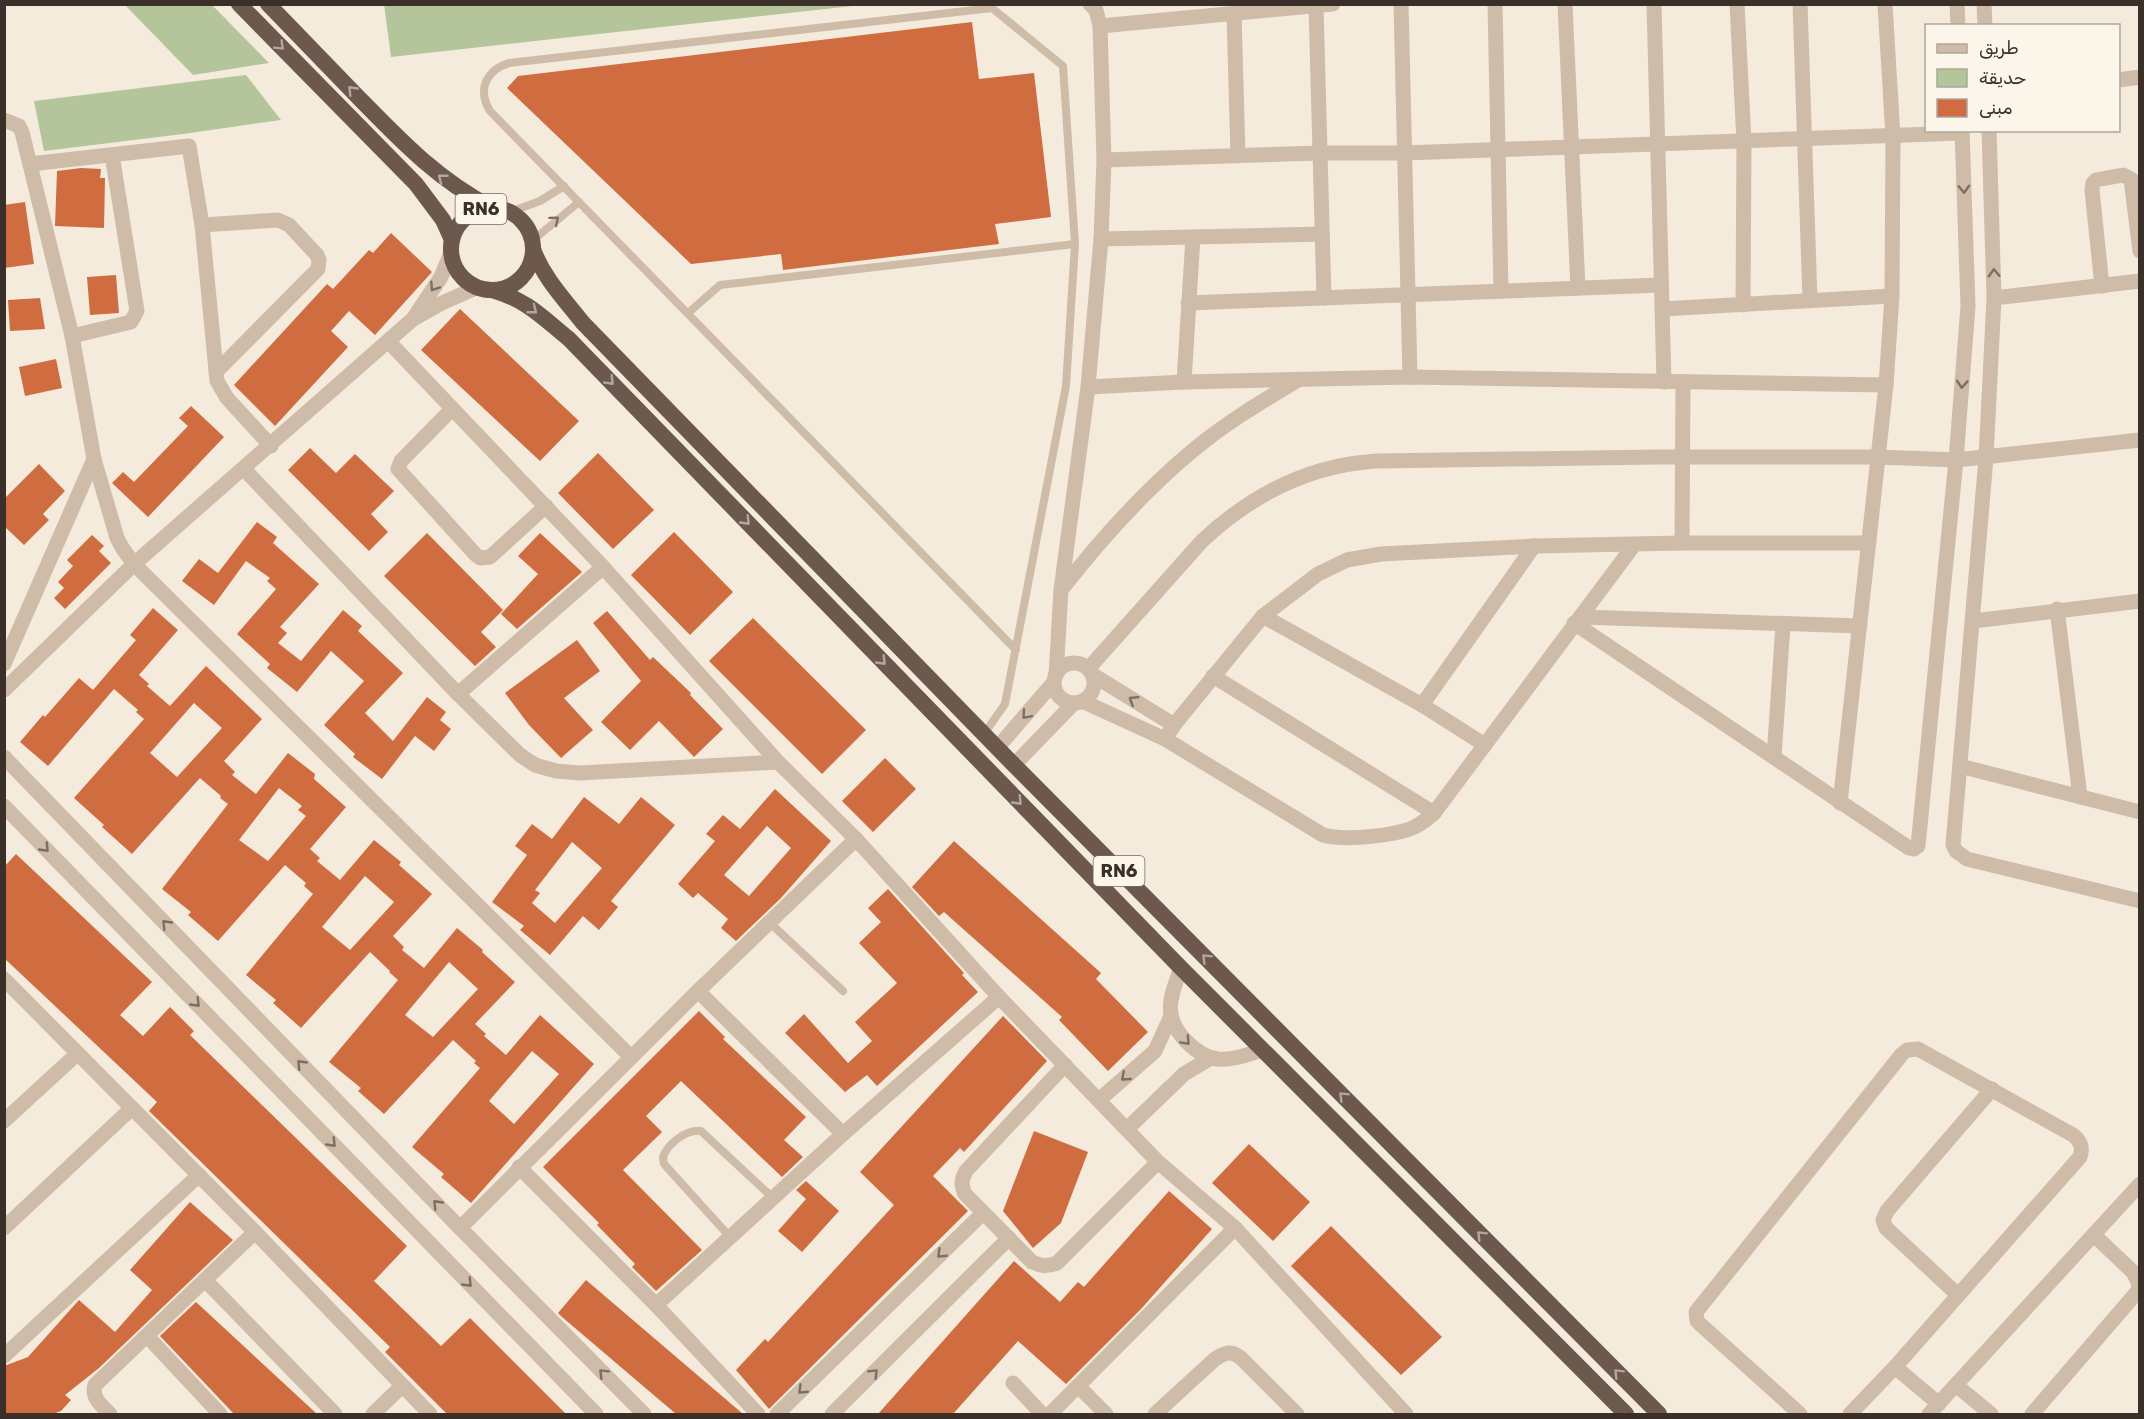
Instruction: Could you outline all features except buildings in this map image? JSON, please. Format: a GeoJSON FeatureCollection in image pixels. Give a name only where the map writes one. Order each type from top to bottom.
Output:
{"type":"FeatureCollection","features":[{"type":"Feature","properties":{"kind":"highway","name":"RN6"},"geometry":{"type":"LineString","coordinates":[[239,4],[416,184],[443,220],[457,270],[470,283],[514,296],[569,339],[1181,969],[1626,1414]]}},
{"type":"Feature","properties":{"kind":"highway","name":"RN6"},"geometry":{"type":"LineString","coordinates":[[268,4],[431,169],[468,195],[492,208]]}},
{"type":"Feature","properties":{"kind":"highway","name":"RN6"},"geometry":{"type":"LineString","coordinates":[[451,246],[459,223],[466,216],[483,208],[510,212],[520,219],[528,229],[538,264],[583,323],[997,748],[1659,1414]]}},
{"type":"Feature","properties":{"kind":"highway"},"geometry":{"type":"LineString","coordinates":[[485,288],[503,288],[521,278],[531,259],[532,245]]}},
{"type":"Feature","properties":{"kind":"street"},"geometry":{"type":"LineString","coordinates":[[1090,4],[1096,10],[1100,26],[1104,160],[1101,239],[1088,387],[1061,590],[1055,679],[1060,697],[1078,702],[1165,739],[1312,830],[1333,838],[1353,838],[1409,829],[1424,822],[1434,813],[1634,545]]}},
{"type":"Feature","properties":{"kind":"street"},"geometry":{"type":"LineString","coordinates":[[1100,26],[1333,4]]}},
{"type":"Feature","properties":{"kind":"street"},"geometry":{"type":"LineString","coordinates":[[1401,4],[1410,377]]}},
{"type":"Feature","properties":{"kind":"street"},"geometry":{"type":"LineString","coordinates":[[1495,4],[1501,291]]}},
{"type":"Feature","properties":{"kind":"street"},"geometry":{"type":"LineString","coordinates":[[1565,4],[1578,288]]}},
{"type":"Feature","properties":{"kind":"street"},"geometry":{"type":"LineString","coordinates":[[1654,4],[1664,382]]}},
{"type":"Feature","properties":{"kind":"street"},"geometry":{"type":"LineString","coordinates":[[1737,4],[1744,142],[1743,305]]}},
{"type":"Feature","properties":{"kind":"street"},"geometry":{"type":"LineString","coordinates":[[1800,4],[1810,300]]}},
{"type":"Feature","properties":{"kind":"street"},"geometry":{"type":"LineString","coordinates":[[1840,803],[1886,385],[1892,296],[1893,137],[1885,4]]}},
{"type":"Feature","properties":{"kind":"street"},"geometry":{"type":"LineString","coordinates":[[1957,4],[1958,24]]}},
{"type":"Feature","properties":{"kind":"street"},"geometry":{"type":"LineString","coordinates":[[1984,4],[1985,24]]}},
{"type":"Feature","properties":{"kind":"street"},"geometry":{"type":"LineString","coordinates":[[1316,6],[1324,298]]}},
{"type":"Feature","properties":{"kind":"street"},"geometry":{"type":"LineString","coordinates":[[1234,14],[1239,156]]}},
{"type":"Feature","properties":{"kind":"street"},"geometry":{"type":"LineString","coordinates":[[2120,80],[2139,77]]}},
{"type":"Feature","properties":{"kind":"street"},"geometry":{"type":"LineString","coordinates":[[4,120],[19,126],[30,164],[72,336],[94,459],[117,537],[123,549],[134,564],[631,1057]]}},
{"type":"Feature","properties":{"kind":"street"},"geometry":{"type":"LineString","coordinates":[[1104,160],[1499,150],[1893,137],[1962,132],[1968,306],[1956,460],[1918,846],[1914,849],[1909,848],[1840,803],[1577,620]]}},
{"type":"Feature","properties":{"kind":"street"},"geometry":{"type":"LineString","coordinates":[[1989,132],[1994,298],[1986,458],[1953,845],[1966,859],[2139,902]]}},
{"type":"Feature","properties":{"kind":"street"},"geometry":{"type":"LineString","coordinates":[[30,164],[189,146],[202,225],[217,381],[227,398],[271,446]]}},
{"type":"Feature","properties":{"kind":"street"},"geometry":{"type":"LineString","coordinates":[[72,336],[131,322],[137,311],[112,155]]}},
{"type":"Feature","properties":{"kind":"street"},"geometry":{"type":"LineString","coordinates":[[2102,286],[2092,190],[2096,180],[2123,175],[2131,179],[2139,251]]}},
{"type":"Feature","properties":{"kind":"street"},"geometry":{"type":"LineString","coordinates":[[202,225],[278,220],[289,225],[319,260],[318,269],[216,372]]}},
{"type":"Feature","properties":{"kind":"street"},"geometry":{"type":"LineString","coordinates":[[1101,239],[1322,234]]}},
{"type":"Feature","properties":{"kind":"street"},"geometry":{"type":"LineString","coordinates":[[1184,382],[1193,237]]}},
{"type":"Feature","properties":{"kind":"street"},"geometry":{"type":"LineString","coordinates":[[4,690],[134,564],[413,319],[441,277],[451,246]]}},
{"type":"Feature","properties":{"kind":"street"},"geometry":{"type":"LineString","coordinates":[[1994,298],[2139,281]]}},
{"type":"Feature","properties":{"kind":"street"},"geometry":{"type":"LineString","coordinates":[[1188,303],[1661,285]]}},
{"type":"Feature","properties":{"kind":"street"},"geometry":{"type":"LineString","coordinates":[[413,319],[442,303],[485,288]]}},
{"type":"Feature","properties":{"kind":"street"},"geometry":{"type":"LineString","coordinates":[[1662,309],[1892,296]]}},
{"type":"Feature","properties":{"kind":"street"},"geometry":{"type":"LineString","coordinates":[[389,342],[603,567],[778,762],[856,839],[999,997],[1158,1162],[1234,1228],[1406,1414]]}},
{"type":"Feature","properties":{"kind":"street"},"geometry":{"type":"LineString","coordinates":[[1088,387],[1184,382],[1410,377],[1886,385]]}},
{"type":"Feature","properties":{"kind":"street"},"geometry":{"type":"LineString","coordinates":[[1061,590],[1101,540],[1144,494],[1192,451],[1243,413],[1298,380]]}},
{"type":"Feature","properties":{"kind":"street"},"geometry":{"type":"LineString","coordinates":[[1682,543],[1683,382]]}},
{"type":"Feature","properties":{"kind":"street"},"geometry":{"type":"LineString","coordinates":[[452,409],[401,461],[398,469],[475,554],[480,558],[490,557],[546,506]]}},
{"type":"Feature","properties":{"kind":"street"},"geometry":{"type":"LineString","coordinates":[[1090,672],[1202,542],[1218,527],[1244,507],[1272,490],[1312,473],[1354,462],[1878,457],[1956,460],[2139,440]]}},
{"type":"Feature","properties":{"kind":"street"},"geometry":{"type":"LineString","coordinates":[[4,664],[94,459]]}},
{"type":"Feature","properties":{"kind":"street"},"geometry":{"type":"LineString","coordinates":[[244,469],[458,694],[520,755],[535,765],[556,771],[580,772],[778,762]]}},
{"type":"Feature","properties":{"kind":"street"},"geometry":{"type":"LineString","coordinates":[[1165,739],[1263,616],[1318,574],[1347,560],[1381,554],[1534,546],[1869,543]]}},
{"type":"Feature","properties":{"kind":"street"},"geometry":{"type":"LineString","coordinates":[[1422,705],[1534,546]]}},
{"type":"Feature","properties":{"kind":"street"},"geometry":{"type":"LineString","coordinates":[[458,694],[603,567]]}},
{"type":"Feature","properties":{"kind":"street"},"geometry":{"type":"LineString","coordinates":[[1973,621],[2057,609],[2139,601]]}},
{"type":"Feature","properties":{"kind":"street"},"geometry":{"type":"LineString","coordinates":[[2057,609],[2080,797]]}},
{"type":"Feature","properties":{"kind":"street"},"geometry":{"type":"LineString","coordinates":[[1263,616],[1422,705],[1485,745]]}},
{"type":"Feature","properties":{"kind":"street"},"geometry":{"type":"LineString","coordinates":[[1577,620],[1860,626]]}},
{"type":"Feature","properties":{"kind":"street"},"geometry":{"type":"LineString","coordinates":[[1774,757],[1783,625]]}},
{"type":"Feature","properties":{"kind":"street"},"geometry":{"type":"LineString","coordinates":[[997,748],[1067,664],[1082,664],[1090,672],[1174,726]]}},
{"type":"Feature","properties":{"kind":"street"},"geometry":{"type":"LineString","coordinates":[[1014,765],[1093,690],[1090,672]]}},
{"type":"Feature","properties":{"kind":"street"},"geometry":{"type":"LineString","coordinates":[[1213,676],[1434,813]]}},
{"type":"Feature","properties":{"kind":"street"},"geometry":{"type":"LineString","coordinates":[[4,757],[460,1228],[644,1414]]}},
{"type":"Feature","properties":{"kind":"street"},"geometry":{"type":"LineString","coordinates":[[1960,766],[2139,812]]}},
{"type":"Feature","properties":{"kind":"street"},"geometry":{"type":"LineString","coordinates":[[4,806],[596,1414]]}},
{"type":"Feature","properties":{"kind":"street"},"geometry":{"type":"LineString","coordinates":[[460,1228],[698,991],[856,839]]}},
{"type":"Feature","properties":{"kind":"street"},"geometry":{"type":"LineString","coordinates":[[1099,1100],[1155,1051],[1170,1018],[1171,995],[1181,969]]}},
{"type":"Feature","properties":{"kind":"street"},"geometry":{"type":"LineString","coordinates":[[4,979],[255,1232],[430,1414]]}},
{"type":"Feature","properties":{"kind":"street"},"geometry":{"type":"LineString","coordinates":[[698,991],[843,1134]]}},
{"type":"Feature","properties":{"kind":"street"},"geometry":{"type":"LineString","coordinates":[[656,1305],[843,1134],[999,997]]}},
{"type":"Feature","properties":{"kind":"street"},"geometry":{"type":"LineString","coordinates":[[1170,1018],[1178,1032],[1197,1053],[1209,1059],[1235,1059],[1262,1050]]}},
{"type":"Feature","properties":{"kind":"street"},"geometry":{"type":"LineString","coordinates":[[1800,1414],[1700,1324],[1696,1317],[1698,1308],[1907,1050],[1918,1049],[2073,1135],[2080,1142],[2082,1152],[1958,1295],[1850,1414]]}},
{"type":"Feature","properties":{"kind":"street"},"geometry":{"type":"LineString","coordinates":[[4,1121],[77,1054]]}},
{"type":"Feature","properties":{"kind":"street"},"geometry":{"type":"LineString","coordinates":[[1127,1129],[1184,1074],[1209,1059]]}},
{"type":"Feature","properties":{"kind":"street"},"geometry":{"type":"LineString","coordinates":[[1065,1065],[962,1179],[961,1186],[964,1194],[1032,1262],[1040,1266],[1049,1266],[1057,1263],[1158,1162]]}},
{"type":"Feature","properties":{"kind":"street"},"geometry":{"type":"LineString","coordinates":[[1958,1295],[1886,1228],[1883,1220],[1887,1211],[1992,1089]]}},
{"type":"Feature","properties":{"kind":"street"},"geometry":{"type":"LineString","coordinates":[[4,1228],[132,1108]]}},
{"type":"Feature","properties":{"kind":"street"},"geometry":{"type":"LineString","coordinates":[[519,1167],[656,1305],[758,1414]]}},
{"type":"Feature","properties":{"kind":"street"},"geometry":{"type":"LineString","coordinates":[[4,1356],[199,1175]]}},
{"type":"Feature","properties":{"kind":"street"},"geometry":{"type":"LineString","coordinates":[[1895,1366],[1934,1409],[2139,1184]]}},
{"type":"Feature","properties":{"kind":"street"},"geometry":{"type":"LineString","coordinates":[[777,1414],[983,1213]]}},
{"type":"Feature","properties":{"kind":"street"},"geometry":{"type":"LineString","coordinates":[[1050,1414],[1234,1228]]}},
{"type":"Feature","properties":{"kind":"street"},"geometry":{"type":"LineString","coordinates":[[110,1414],[95,1397],[94,1385],[255,1232]]}},
{"type":"Feature","properties":{"kind":"street"},"geometry":{"type":"LineString","coordinates":[[2032,1414],[2138,1291],[2139,1284],[2133,1272],[2094,1235]]}},
{"type":"Feature","properties":{"kind":"street"},"geometry":{"type":"LineString","coordinates":[[832,1414],[1009,1238]]}},
{"type":"Feature","properties":{"kind":"street"},"geometry":{"type":"LineString","coordinates":[[205,1280],[335,1414]]}},
{"type":"Feature","properties":{"kind":"street"},"geometry":{"type":"LineString","coordinates":[[147,1336],[220,1414]]}},
{"type":"Feature","properties":{"kind":"street"},"geometry":{"type":"LineString","coordinates":[[1155,1414],[1215,1359],[1229,1352],[1236,1353],[1242,1359],[1287,1411]]}},
{"type":"Feature","properties":{"kind":"street"},"geometry":{"type":"LineString","coordinates":[[1013,1383],[1042,1414]]}},
{"type":"Feature","properties":{"kind":"street"},"geometry":{"type":"LineString","coordinates":[[373,1414],[402,1386]]}},
{"type":"Feature","properties":{"kind":"street"},"geometry":{"type":"LineString","coordinates":[[1078,1386],[1106,1414]]}},
{"type":"Feature","properties":{"kind":"street"},"geometry":{"type":"LineString","coordinates":[[1957,1386],[1991,1414]]}},
{"type":"Feature","properties":{"kind":"lane"},"geometry":{"type":"LineString","coordinates":[[984,734],[1005,704],[1016,650],[1066,386],[1075,244],[1063,66],[992,8],[500,65],[487,78],[484,86],[486,103],[490,111],[1016,650]]}},
{"type":"Feature","properties":{"kind":"lane"},"geometry":{"type":"LineString","coordinates":[[510,212],[540,201],[564,186]]}},
{"type":"Feature","properties":{"kind":"lane"},"geometry":{"type":"LineString","coordinates":[[532,245],[579,202]]}},
{"type":"Feature","properties":{"kind":"lane"},"geometry":{"type":"LineString","coordinates":[[688,314],[720,285],[1075,244]]}},
{"type":"Feature","properties":{"kind":"lane"},"geometry":{"type":"LineString","coordinates":[[770,922],[843,991]]}},
{"type":"Feature","properties":{"kind":"lane"},"geometry":{"type":"LineString","coordinates":[[730,1237],[664,1164],[663,1158],[667,1149],[688,1131],[701,1131],[773,1198]]}},
{"type":"Feature","properties":{"kind":"green space"},"geometry":{"type":"Polygon","coordinates":[[[384,4],[862,4],[862,5],[391,57],[384,4]]]}},
{"type":"Feature","properties":{"kind":"green space"},"geometry":{"type":"Polygon","coordinates":[[[125,5],[212,5],[269,63],[193,75],[125,5]]]}},
{"type":"Feature","properties":{"kind":"green space"},"geometry":{"type":"Polygon","coordinates":[[[246,75],[281,120],[44,151],[34,101],[246,75]]]}}]}
